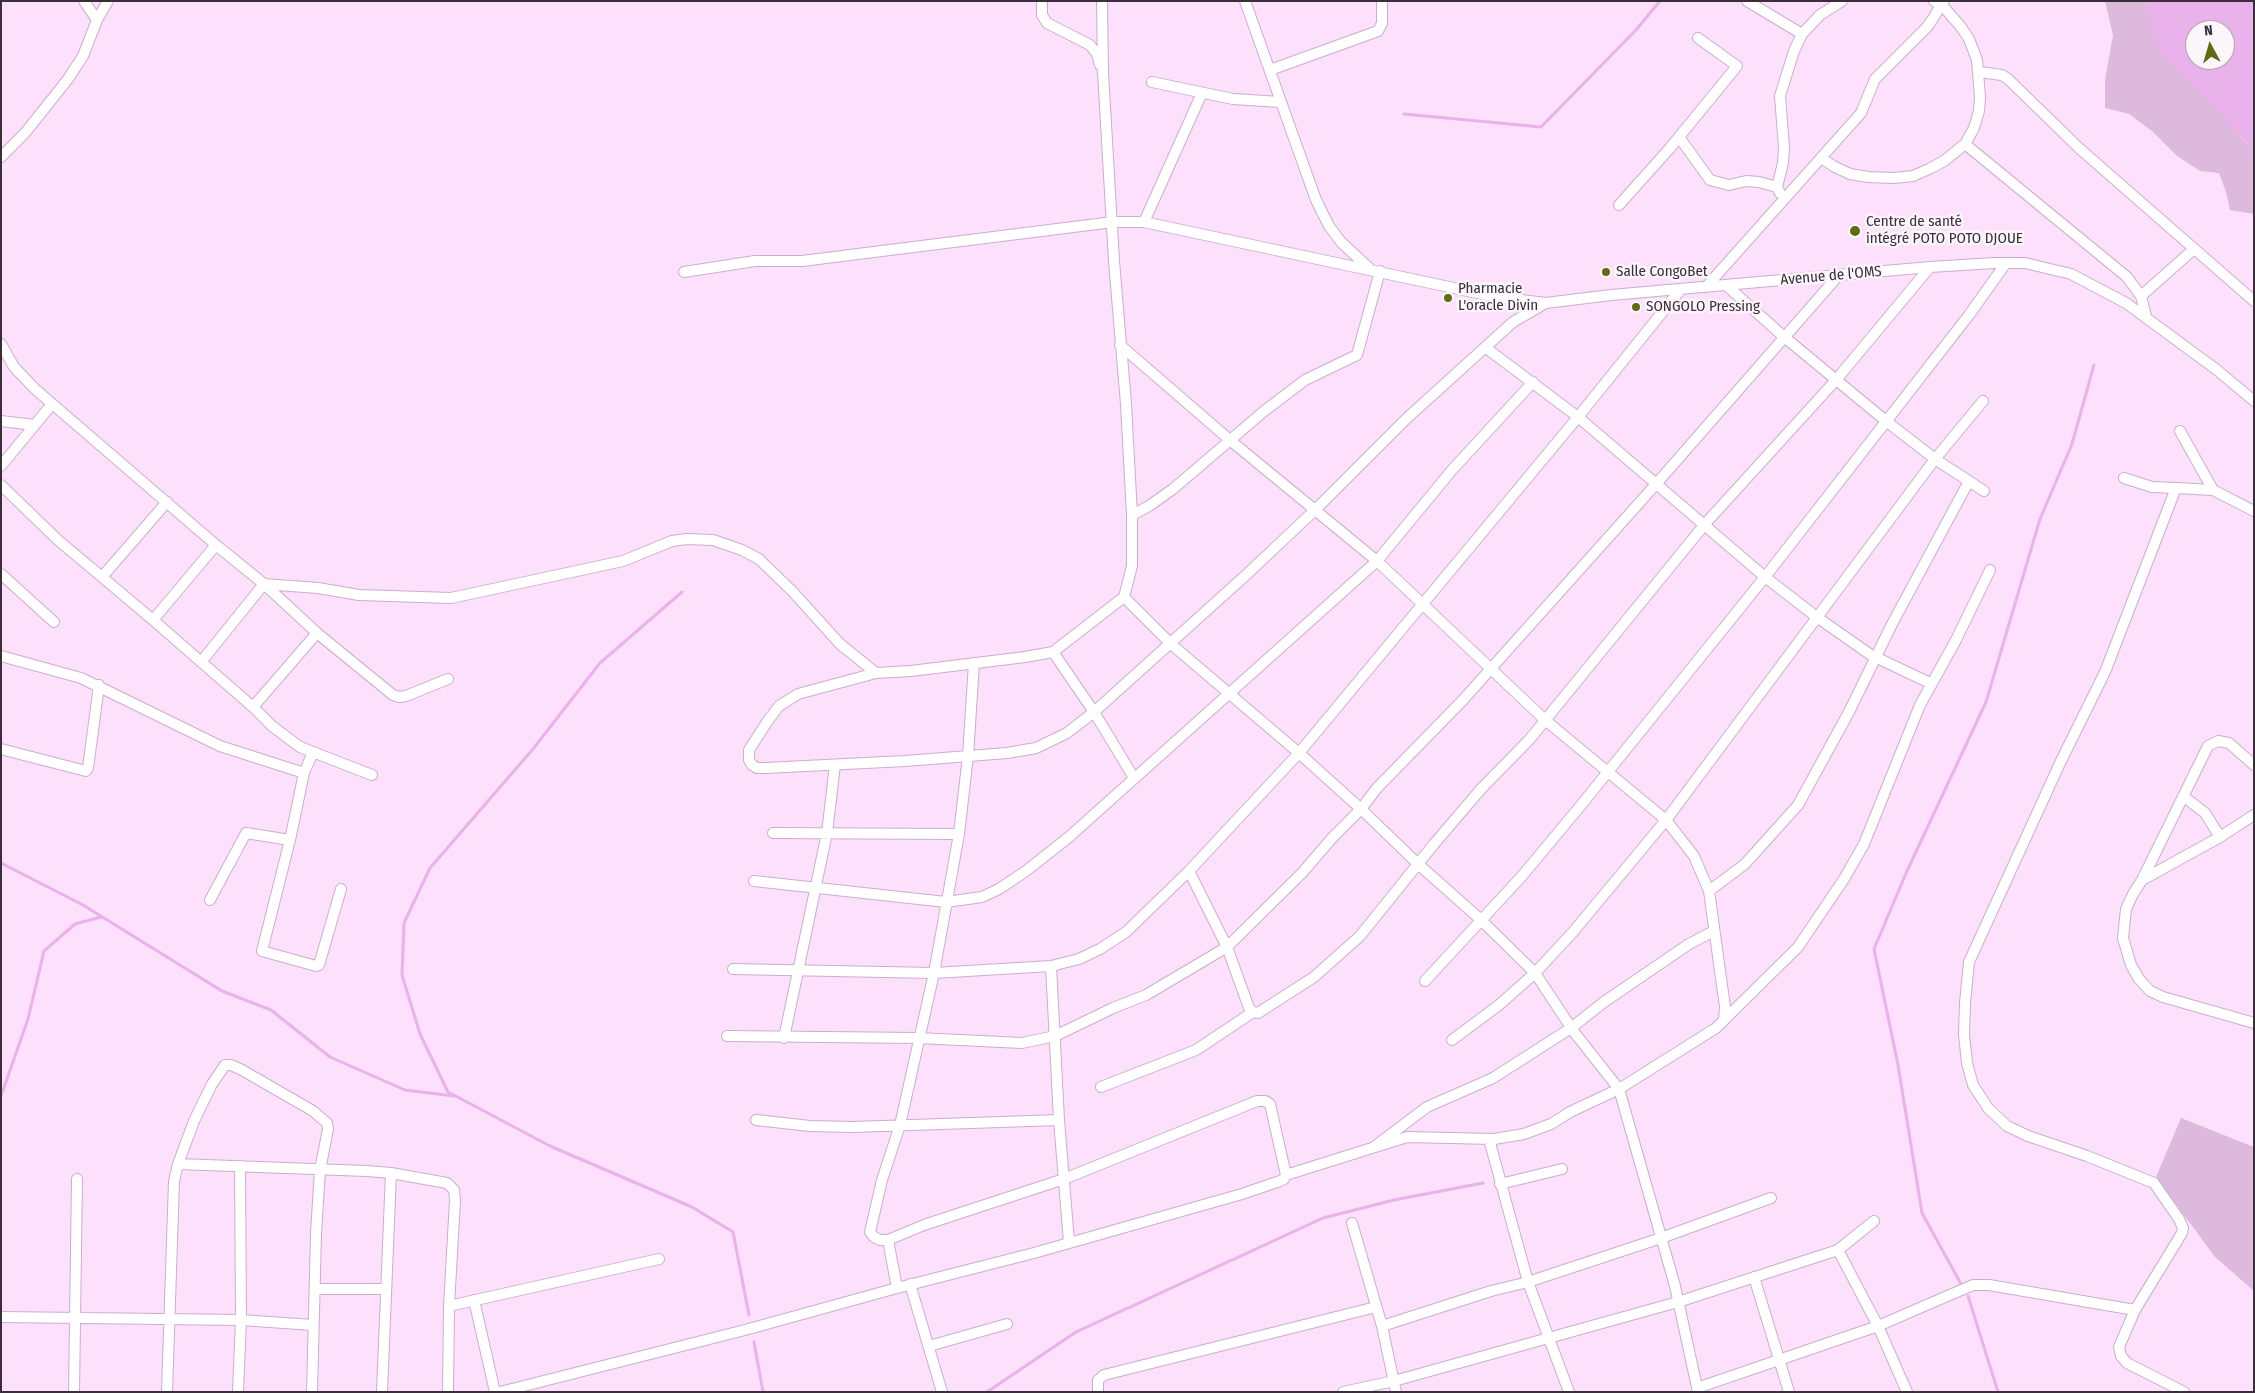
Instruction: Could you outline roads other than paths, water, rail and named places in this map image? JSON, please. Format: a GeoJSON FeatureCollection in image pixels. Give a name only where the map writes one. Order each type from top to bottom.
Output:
{"type":"FeatureCollection","features":[{"type":"Feature","properties":{"kind":"street"},"geometry":{"type":"LineString","coordinates":[[84,1],[97,20]]}},
{"type":"Feature","properties":{"kind":"street"},"geometry":{"type":"LineString","coordinates":[[1,157],[25,133],[68,79],[83,56],[97,20],[108,1]]}},
{"type":"Feature","properties":{"kind":"street"},"geometry":{"type":"LineString","coordinates":[[1042,1],[1042,15],[1047,23],[1090,45],[1097,54],[1103,72]]}},
{"type":"Feature","properties":{"kind":"street"},"geometry":{"type":"LineString","coordinates":[[1102,1],[1103,72],[1132,515],[1132,566],[1124,597],[1053,652],[974,663],[876,673],[798,694],[786,700],[767,722],[748,755],[749,760],[757,768],[835,765],[1023,751],[1036,748],[1067,733],[1094,712],[1171,644],[1315,510],[1406,419],[1513,322],[1546,303]]}},
{"type":"Feature","properties":{"kind":"street"},"geometry":{"type":"LineString","coordinates":[[1132,515],[1149,506],[1305,380],[1356,355],[1375,271],[1354,255],[1329,226],[1316,200],[1246,1]]}},
{"type":"Feature","properties":{"kind":"street"},"geometry":{"type":"LineString","coordinates":[[1270,70],[1378,30],[1382,23],[1382,1]]}},
{"type":"Feature","properties":{"kind":"street"},"geometry":{"type":"LineString","coordinates":[[1747,1],[1802,34]]}},
{"type":"Feature","properties":{"kind":"street"},"geometry":{"type":"LineString","coordinates":[[1777,187],[1783,163],[1784,148],[1780,96],[1794,50],[1802,34],[1820,14],[1842,1]]}},
{"type":"Feature","properties":{"kind":"street"},"geometry":{"type":"LineString","coordinates":[[1706,287],[1861,113],[1875,79],[1914,41],[1940,3],[1970,39],[1979,72],[1979,111],[1974,128],[1965,144],[1929,169],[1913,176],[1894,178],[1850,174],[1821,158]]}},
{"type":"Feature","properties":{"kind":"street"},"geometry":{"type":"LineString","coordinates":[[1619,205],[1736,66],[1698,38]]}},
{"type":"Feature","properties":{"kind":"street"},"geometry":{"type":"LineString","coordinates":[[1979,72],[2002,75],[2008,78],[2080,149],[2254,301]]}},
{"type":"Feature","properties":{"kind":"street"},"geometry":{"type":"LineString","coordinates":[[1152,82],[1233,98],[1280,102]]}},
{"type":"Feature","properties":{"kind":"street"},"geometry":{"type":"LineString","coordinates":[[1144,222],[1202,93]]}},
{"type":"Feature","properties":{"kind":"street"},"geometry":{"type":"LineString","coordinates":[[1679,136],[1710,180],[1729,185],[1746,181],[1759,182],[1777,187],[1785,200]]}},
{"type":"Feature","properties":{"kind":"street"},"geometry":{"type":"LineString","coordinates":[[1965,144],[2127,277],[2141,296],[2146,316]]}},
{"type":"Feature","properties":{"kind":"street","name":"Avenue de l'OMS"},"geometry":{"type":"LineString","coordinates":[[684,272],[755,261],[802,260],[1113,222],[1144,222],[1496,297],[1546,303],[1930,267],[2025,263],[2071,274],[2109,292],[2146,316],[2254,401]]}},
{"type":"Feature","properties":{"kind":"street"},"geometry":{"type":"LineString","coordinates":[[2141,296],[2194,248]]}},
{"type":"Feature","properties":{"kind":"street"},"geometry":{"type":"LineString","coordinates":[[1425,981],[1480,919],[1522,876],[1608,772],[1765,577],[1969,315],[2006,263]]}},
{"type":"Feature","properties":{"kind":"street"},"geometry":{"type":"LineString","coordinates":[[1101,1087],[1196,1050],[1253,1012],[1258,1013],[1314,977],[1360,936],[1481,789],[1529,740],[1705,524],[1836,380],[1930,267]]}},
{"type":"Feature","properties":{"kind":"street"},"geometry":{"type":"LineString","coordinates":[[727,1036],[918,1038],[1022,1044],[1055,1036],[1113,1008],[1146,995],[1227,946],[1302,873],[1333,836],[1361,809],[1377,788],[1462,701],[1657,483],[1783,336],[1838,276]]}},
{"type":"Feature","properties":{"kind":"street"},"geometry":{"type":"LineString","coordinates":[[1726,285],[1783,336],[1886,421],[1935,459],[1984,491]]}},
{"type":"Feature","properties":{"kind":"street"},"geometry":{"type":"LineString","coordinates":[[733,969],[796,972],[934,973],[1051,966],[1079,959],[1126,932],[1189,871],[1299,753],[1578,417],[1681,289]]}},
{"type":"Feature","properties":{"kind":"street"},"geometry":{"type":"LineString","coordinates":[[1,344],[14,367],[52,404],[264,584],[317,633],[393,694],[399,697],[406,696],[448,679]]}},
{"type":"Feature","properties":{"kind":"street"},"geometry":{"type":"LineString","coordinates":[[1120,344],[1231,441],[1377,561],[1545,720],[1666,820],[1694,856],[1709,891],[1724,1007],[1724,1020]]}},
{"type":"Feature","properties":{"kind":"street"},"geometry":{"type":"LineString","coordinates":[[1486,348],[1578,417],[1765,577],[1818,618],[1876,657],[1930,683]]}},
{"type":"Feature","properties":{"kind":"street"},"geometry":{"type":"LineString","coordinates":[[754,881],[946,902],[982,896],[999,889],[1026,871],[1069,837],[1377,561],[1452,470],[1533,382]]}},
{"type":"Feature","properties":{"kind":"street"},"geometry":{"type":"LineString","coordinates":[[1452,1040],[1499,1005],[1535,973],[1573,932],[1666,820],[1935,459],[1983,401]]}},
{"type":"Feature","properties":{"kind":"street"},"geometry":{"type":"LineString","coordinates":[[1,466],[52,404]]}},
{"type":"Feature","properties":{"kind":"street"},"geometry":{"type":"LineString","coordinates":[[1,421],[35,425]]}},
{"type":"Feature","properties":{"kind":"street"},"geometry":{"type":"LineString","coordinates":[[2180,431],[2212,490]]}},
{"type":"Feature","properties":{"kind":"street"},"geometry":{"type":"LineString","coordinates":[[2124,478],[2152,487],[2212,490],[2254,510]]}},
{"type":"Feature","properties":{"kind":"street"},"geometry":{"type":"LineString","coordinates":[[1709,891],[1745,864],[1798,805],[1849,712],[1969,481]]}},
{"type":"Feature","properties":{"kind":"street"},"geometry":{"type":"LineString","coordinates":[[1,486],[59,541],[286,738],[313,752],[372,775]]}},
{"type":"Feature","properties":{"kind":"street"},"geometry":{"type":"LineString","coordinates":[[2176,488],[2105,672],[2060,763],[1969,962],[1964,1003],[1964,1034],[1967,1063],[1973,1085],[1988,1108],[2007,1126],[2028,1136],[2095,1159],[2154,1183],[2179,1218],[2183,1228],[2182,1233],[2135,1310],[2120,1347],[2121,1356],[2127,1363],[2184,1392]]}},
{"type":"Feature","properties":{"kind":"street"},"geometry":{"type":"LineString","coordinates":[[102,577],[167,502]]}},
{"type":"Feature","properties":{"kind":"street"},"geometry":{"type":"LineString","coordinates":[[264,584],[318,588],[367,596],[451,598],[623,561],[672,542],[687,539],[713,540],[742,550],[759,559],[788,587],[840,644],[876,673]]}},
{"type":"Feature","properties":{"kind":"street"},"geometry":{"type":"LineString","coordinates":[[152,620],[216,545]]}},
{"type":"Feature","properties":{"kind":"street"},"geometry":{"type":"LineString","coordinates":[[500,1392],[711,1339],[1242,1194],[1280,1181],[1286,1175],[1407,1137],[1494,1139],[1542,1128],[1570,1112],[1619,1090],[1716,1028],[1798,947],[1844,880],[1864,844],[1930,683],[1956,640],[1990,570]]}},
{"type":"Feature","properties":{"kind":"street"},"geometry":{"type":"LineString","coordinates":[[1,574],[54,622]]}},
{"type":"Feature","properties":{"kind":"street"},"geometry":{"type":"LineString","coordinates":[[200,662],[264,584]]}},
{"type":"Feature","properties":{"kind":"street"},"geometry":{"type":"LineString","coordinates":[[1124,597],[1171,644],[1299,753],[1361,809],[1418,864],[1480,919],[1535,973],[1571,1028],[1619,1090],[1678,1302],[1698,1390],[1878,1326],[1973,1285],[1982,1284],[2135,1310]]}},
{"type":"Feature","properties":{"kind":"street"},"geometry":{"type":"LineString","coordinates":[[253,708],[317,633]]}},
{"type":"Feature","properties":{"kind":"street"},"geometry":{"type":"LineString","coordinates":[[1053,652],[1094,712],[1134,778]]}},
{"type":"Feature","properties":{"kind":"street"},"geometry":{"type":"LineString","coordinates":[[1,656],[81,678],[220,746],[304,772]]}},
{"type":"Feature","properties":{"kind":"street"},"geometry":{"type":"LineString","coordinates":[[974,663],[968,756],[959,834],[934,973],[900,1125],[882,1180],[870,1232],[880,1240],[888,1240],[924,1225],[1064,1179],[1257,1101],[1264,1101],[1270,1104],[1286,1175]]}},
{"type":"Feature","properties":{"kind":"street"},"geometry":{"type":"LineString","coordinates":[[1,749],[86,771],[88,768],[98,685]]}},
{"type":"Feature","properties":{"kind":"street"},"geometry":{"type":"LineString","coordinates":[[2254,765],[2229,744],[2218,741],[2208,746],[2126,909],[2124,938],[2126,954],[2139,979],[2150,991],[2163,997],[2254,1023]]}},
{"type":"Feature","properties":{"kind":"street"},"geometry":{"type":"LineString","coordinates":[[313,752],[304,772],[290,840],[262,951],[319,965],[341,889]]}},
{"type":"Feature","properties":{"kind":"street"},"geometry":{"type":"LineString","coordinates":[[784,1038],[796,972],[827,833],[835,765]]}},
{"type":"Feature","properties":{"kind":"street"},"geometry":{"type":"LineString","coordinates":[[2183,796],[2205,813],[2220,837]]}},
{"type":"Feature","properties":{"kind":"street"},"geometry":{"type":"LineString","coordinates":[[2142,880],[2220,837],[2254,815]]}},
{"type":"Feature","properties":{"kind":"street"},"geometry":{"type":"LineString","coordinates":[[210,900],[246,832],[290,840]]}},
{"type":"Feature","properties":{"kind":"street"},"geometry":{"type":"LineString","coordinates":[[773,832],[959,834]]}},
{"type":"Feature","properties":{"kind":"street"},"geometry":{"type":"LineString","coordinates":[[1189,871],[1227,946],[1249,1008],[1253,1012]]}},
{"type":"Feature","properties":{"kind":"street"},"geometry":{"type":"LineString","coordinates":[[1374,1148],[1427,1107],[1493,1078],[1571,1028],[1604,1002],[1689,944],[1714,931]]}},
{"type":"Feature","properties":{"kind":"street"},"geometry":{"type":"LineString","coordinates":[[1051,966],[1059,1120],[1069,1242]]}},
{"type":"Feature","properties":{"kind":"street"},"geometry":{"type":"LineString","coordinates":[[167,1392],[171,1319],[174,1181],[194,1120],[212,1084],[225,1065],[231,1065],[323,1118],[328,1129],[320,1170],[316,1233],[312,1392]]}},
{"type":"Feature","properties":{"kind":"street"},"geometry":{"type":"LineString","coordinates":[[756,1120],[810,1126],[1059,1120]]}},
{"type":"Feature","properties":{"kind":"street"},"geometry":{"type":"LineString","coordinates":[[1494,1139],[1490,1143],[1490,1148],[1528,1282],[1570,1392]]}},
{"type":"Feature","properties":{"kind":"street"},"geometry":{"type":"LineString","coordinates":[[178,1164],[391,1173],[447,1183],[454,1190],[449,1306],[448,1392]]}},
{"type":"Feature","properties":{"kind":"street"},"geometry":{"type":"LineString","coordinates":[[238,1392],[241,1320],[240,1166]]}},
{"type":"Feature","properties":{"kind":"street"},"geometry":{"type":"LineString","coordinates":[[1500,1184],[1562,1169]]}},
{"type":"Feature","properties":{"kind":"street"},"geometry":{"type":"LineString","coordinates":[[382,1392],[391,1173]]}},
{"type":"Feature","properties":{"kind":"street"},"geometry":{"type":"LineString","coordinates":[[74,1392],[77,1179]]}},
{"type":"Feature","properties":{"kind":"street"},"geometry":{"type":"LineString","coordinates":[[1382,1326],[1528,1282],[1661,1238],[1771,1198]]}},
{"type":"Feature","properties":{"kind":"street"},"geometry":{"type":"LineString","coordinates":[[1343,1392],[1394,1381],[1678,1302],[1838,1250],[1874,1221]]}},
{"type":"Feature","properties":{"kind":"street"},"geometry":{"type":"LineString","coordinates":[[1352,1223],[1382,1326],[1396,1392]]}},
{"type":"Feature","properties":{"kind":"street"},"geometry":{"type":"LineString","coordinates":[[888,1240],[896,1288]]}},
{"type":"Feature","properties":{"kind":"street"},"geometry":{"type":"LineString","coordinates":[[1838,1250],[1878,1326],[1902,1390]]}},
{"type":"Feature","properties":{"kind":"street"},"geometry":{"type":"LineString","coordinates":[[449,1306],[658,1259]]}},
{"type":"Feature","properties":{"kind":"street"},"geometry":{"type":"LineString","coordinates":[[1754,1277],[1789,1392]]}},
{"type":"Feature","properties":{"kind":"street"},"geometry":{"type":"LineString","coordinates":[[910,1284],[942,1392]]}},
{"type":"Feature","properties":{"kind":"street"},"geometry":{"type":"LineString","coordinates":[[316,1289],[386,1290]]}},
{"type":"Feature","properties":{"kind":"street"},"geometry":{"type":"LineString","coordinates":[[474,1300],[495,1392]]}},
{"type":"Feature","properties":{"kind":"street"},"geometry":{"type":"LineString","coordinates":[[1098,1392],[1098,1380],[1104,1375],[1376,1306]]}},
{"type":"Feature","properties":{"kind":"street"},"geometry":{"type":"LineString","coordinates":[[1,1317],[241,1320],[313,1324]]}},
{"type":"Feature","properties":{"kind":"street"},"geometry":{"type":"LineString","coordinates":[[929,1346],[1007,1324]]}},
{"type":"Feature","properties":{"kind":"waterway"},"geometry":{"type":"LineString","coordinates":[[1404,114],[1541,127],[1636,30],[1660,1]]}},
{"type":"Feature","properties":{"kind":"waterway"},"geometry":{"type":"LineString","coordinates":[[1961,1284],[1922,1213],[1898,1065],[1874,949],[1907,871],[1986,702],[2040,519],[2072,444],[2094,365]]}},
{"type":"Feature","properties":{"kind":"waterway"},"geometry":{"type":"LineString","coordinates":[[682,592],[600,663],[533,749],[430,868],[404,923],[402,975],[420,1034],[448,1092],[550,1146],[692,1207],[733,1232],[749,1315]]}},
{"type":"Feature","properties":{"kind":"waterway"},"geometry":{"type":"LineString","coordinates":[[1,863],[83,905],[222,991],[271,1010],[330,1057],[405,1090],[454,1096]]}},
{"type":"Feature","properties":{"kind":"waterway"},"geometry":{"type":"LineString","coordinates":[[1,1096],[28,1019],[44,951],[75,924],[101,917]]}},
{"type":"Feature","properties":{"kind":"waterway"},"geometry":{"type":"LineString","coordinates":[[987,1392],[1076,1332],[1323,1218],[1394,1200],[1483,1183]]}},
{"type":"Feature","properties":{"kind":"waterway"},"geometry":{"type":"LineString","coordinates":[[1968,1296],[1998,1392]]}},
{"type":"Feature","properties":{"kind":"waterway"},"geometry":{"type":"LineString","coordinates":[[754,1342],[763,1392]]}},
{"type":"Feature","properties":{"kind":"place","name":"Centre de santé intégré POTO POTO DJOUE"},"geometry":{"type":"Point","coordinates":[1855,231]}},
{"type":"Feature","properties":{"kind":"place","name":"Salle CongoBet"},"geometry":{"type":"Point","coordinates":[1606,272]}},
{"type":"Feature","properties":{"kind":"place","name":"Pharmacie L'oracle Divin"},"geometry":{"type":"Point","coordinates":[1448,298]}},
{"type":"Feature","properties":{"kind":"place","name":"SONGOLO Pressing"},"geometry":{"type":"Point","coordinates":[1636,307]}}]}
